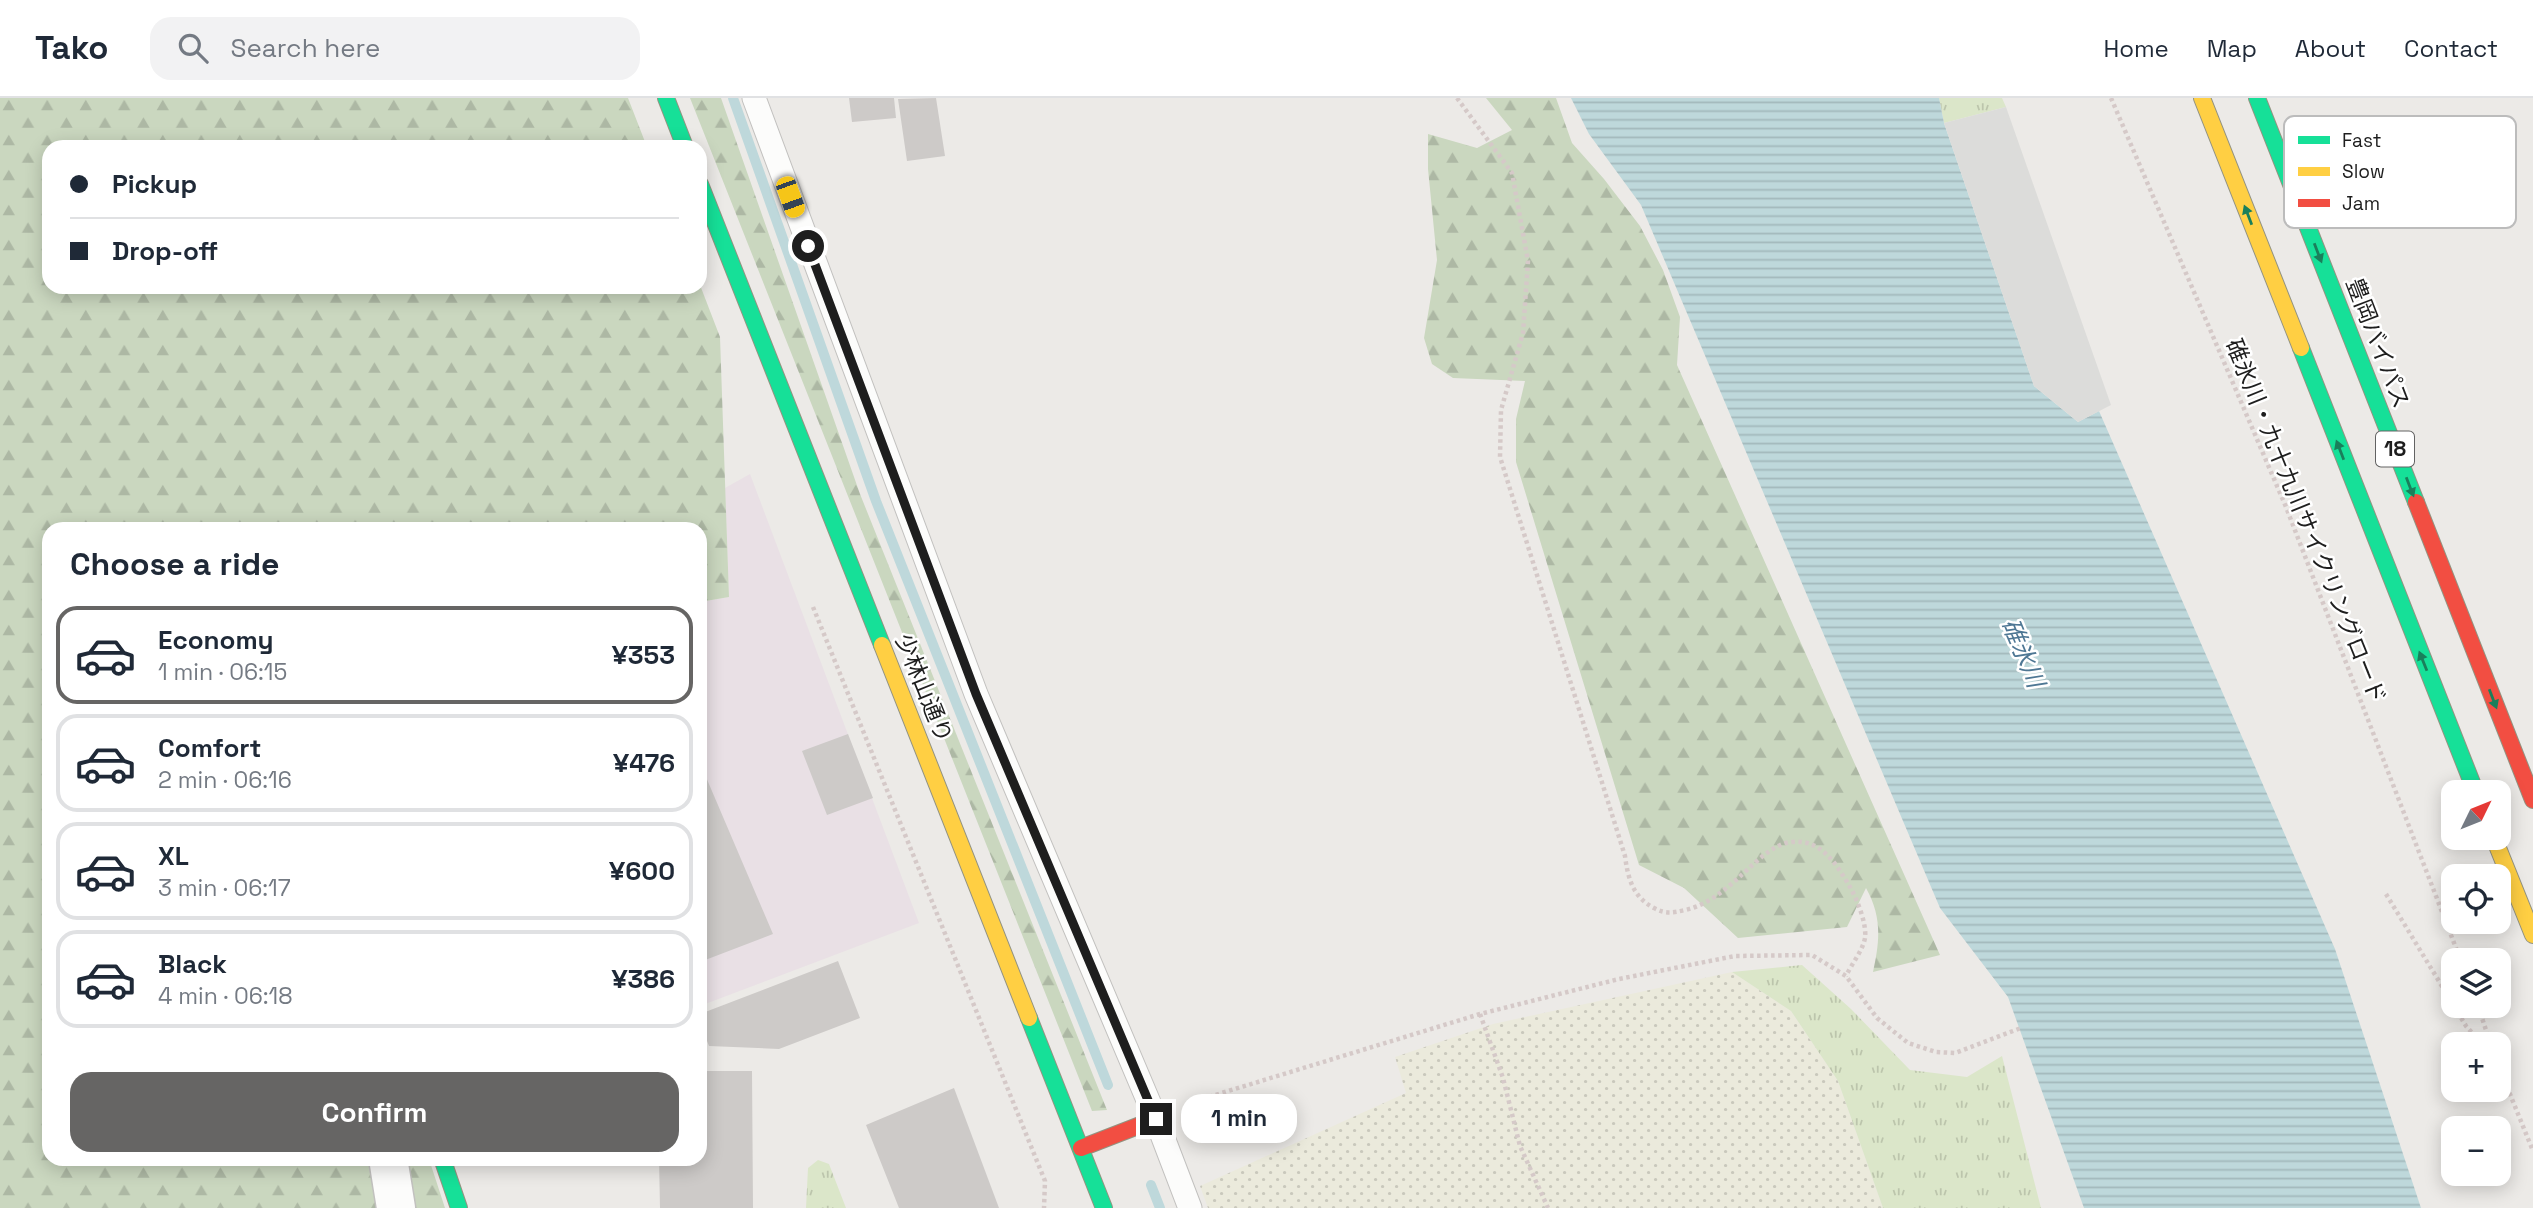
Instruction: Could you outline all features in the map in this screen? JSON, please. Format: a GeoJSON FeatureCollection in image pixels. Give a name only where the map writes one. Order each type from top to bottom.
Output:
{"type":"FeatureCollection","features":[{"type":"Feature","properties":{"kind":"main road"},"geometry":{"type":"LineString","coordinates":[[666,98],[682,140]]}},
{"type":"Feature","properties":{"kind":"main road","name":"18"},"geometry":{"type":"LineString","coordinates":[[2202,98],[2471,780]]}},
{"type":"Feature","properties":{"kind":"main road","name":"豊岡バイパス"},"geometry":{"type":"LineString","coordinates":[[2257,98],[2284,167]]}},
{"type":"Feature","properties":{"kind":"main road","name":"少林山通り"},"geometry":{"type":"LineString","coordinates":[[707,202],[1104,1208]]}},
{"type":"Feature","properties":{"kind":"main road","name":"豊岡バイパス"},"geometry":{"type":"LineString","coordinates":[[2308,228],[2533,800]]}},
{"type":"Feature","properties":{"kind":"main road"},"geometry":{"type":"LineString","coordinates":[[2499,850],[2533,934]]}},
{"type":"Feature","properties":{"kind":"main road"},"geometry":{"type":"LineString","coordinates":[[1081,1149],[1156,1119]]}},
{"type":"Feature","properties":{"kind":"main road"},"geometry":{"type":"LineString","coordinates":[[445,1166],[459,1208]]}},
{"type":"Feature","properties":{"kind":"street"},"geometry":{"type":"LineString","coordinates":[[389,1166],[396,1208]]}},
{"type":"Feature","properties":{"kind":"lane"},"geometry":{"type":"LineString","coordinates":[[754,98],[976,694],[1156,1119],[1190,1208]]}},
{"type":"Feature","properties":{"kind":"path"},"geometry":{"type":"LineString","coordinates":[[1457,98],[1512,173],[1528,261],[1523,333],[1501,410],[1500,457],[1625,856],[1627,877],[1640,901],[1665,914],[1702,906],[1722,894],[1779,845],[1793,841],[1809,844],[1830,855],[1856,898],[1865,937],[1846,976]]}},
{"type":"Feature","properties":{"kind":"path","name":"碓氷川・九十九川サイクリングロード"},"geometry":{"type":"LineString","coordinates":[[2111,98],[2286,507],[2455,948]]}},
{"type":"Feature","properties":{"kind":"path"},"geometry":{"type":"LineString","coordinates":[[813,607],[1045,1181],[1044,1208]]}},
{"type":"Feature","properties":{"kind":"path"},"geometry":{"type":"LineString","coordinates":[[2386,894],[2441,985]]}},
{"type":"Feature","properties":{"kind":"path"},"geometry":{"type":"LineString","coordinates":[[1156,1119],[1223,1091],[1480,1014],[1619,979],[1735,956],[1771,953],[1812,955],[1846,976],[1877,1018],[1908,1043],[1936,1052],[1955,1053],[2021,1028]]}},
{"type":"Feature","properties":{"kind":"path"},"geometry":{"type":"LineString","coordinates":[[1480,1014],[1503,1078],[1520,1146],[1548,1208]]}},
{"type":"Feature","properties":{"kind":"path"},"geometry":{"type":"LineString","coordinates":[[2511,1097],[2533,1151]]}},
{"type":"Feature","properties":{"kind":"shaded area"},"geometry":{"type":"Polygon","coordinates":[[[750,474],[919,923],[707,1003],[707,601],[729,597],[725,488],[750,474]]]}},
{"type":"Feature","properties":{"kind":"shaded area"},"geometry":{"type":"Polygon","coordinates":[[[1732,972],[1791,1011],[1838,1081],[1883,1208],[1208,1208],[1200,1186],[1406,1093],[1395,1057],[1493,1024],[1732,972]]]}},
{"type":"Feature","properties":{"kind":"green space"},"geometry":{"type":"Polygon","coordinates":[[[0,98],[628,98],[644,140],[42,140],[42,294],[703,294],[720,337],[729,597],[707,601],[707,522],[42,522],[42,1166],[431,1166],[445,1208],[0,1208],[0,98]]]}},
{"type":"Feature","properties":{"kind":"green space"},"geometry":{"type":"Polygon","coordinates":[[[690,98],[721,98],[860,494],[1107,1110],[1092,1111],[690,98]]]}},
{"type":"Feature","properties":{"kind":"green space"},"geometry":{"type":"Polygon","coordinates":[[[1486,98],[1556,98],[1572,143],[1640,226],[1663,270],[1680,317],[1677,365],[1940,955],[1873,972],[1878,929],[1875,909],[1866,888],[1847,927],[1738,938],[1684,888],[1639,865],[1516,462],[1516,419],[1525,381],[1453,378],[1432,364],[1424,338],[1437,260],[1428,169],[1428,134],[1477,148],[1512,130],[1486,98]]]}},
{"type":"Feature","properties":{"kind":"green space"},"geometry":{"type":"Polygon","coordinates":[[[1939,98],[2002,98],[2006,107],[1944,123],[1939,98]]]}},
{"type":"Feature","properties":{"kind":"green space"},"geometry":{"type":"Polygon","coordinates":[[[1802,965],[1851,1009],[1910,1070],[1967,1077],[2002,1056],[2041,1208],[1883,1208],[1838,1081],[1791,1011],[1732,972],[1802,965]]]}},
{"type":"Feature","properties":{"kind":"green space"},"geometry":{"type":"Polygon","coordinates":[[[818,1160],[829,1164],[846,1208],[806,1208],[808,1168],[818,1160]]]}},
{"type":"Feature","properties":{"kind":"water","name":"碓氷川"},"geometry":{"type":"Polygon","coordinates":[[[1571,98],[1939,98],[1944,123],[2034,386],[2078,422],[2099,411],[2335,949],[2421,1208],[2084,1208],[2008,997],[1940,908],[1641,205],[1589,134],[1571,98]]]}},
{"type":"Feature","properties":{"kind":"pier"},"geometry":{"type":"Polygon","coordinates":[[[2006,107],[2111,405],[2078,422],[2034,386],[1944,123],[2006,107]]]}},
{"type":"Feature","properties":{"kind":"building"},"geometry":{"type":"Polygon","coordinates":[[[849,98],[894,98],[896,118],[852,122],[849,98]]]}},
{"type":"Feature","properties":{"kind":"building"},"geometry":{"type":"Polygon","coordinates":[[[936,98],[945,156],[907,161],[898,99],[936,98]]]}},
{"type":"Feature","properties":{"kind":"building"},"geometry":{"type":"Polygon","coordinates":[[[848,734],[873,798],[827,815],[802,751],[848,734]]]}},
{"type":"Feature","properties":{"kind":"building"},"geometry":{"type":"Polygon","coordinates":[[[707,779],[773,934],[707,959],[707,779]]]}},
{"type":"Feature","properties":{"kind":"building"},"geometry":{"type":"Polygon","coordinates":[[[838,961],[860,1018],[779,1049],[709,1046],[707,1011],[838,961]]]}},
{"type":"Feature","properties":{"kind":"building"},"geometry":{"type":"Polygon","coordinates":[[[707,1071],[752,1071],[753,1208],[660,1208],[659,1166],[707,1166],[707,1071]]]}},
{"type":"Feature","properties":{"kind":"building"},"geometry":{"type":"Polygon","coordinates":[[[954,1088],[999,1208],[899,1208],[866,1125],[954,1088]]]}},
{"type":"Feature","properties":{"kind":"waterway"},"geometry":{"type":"LineString","coordinates":[[733,98],[876,501],[1108,1085]]}},
{"type":"Feature","properties":{"kind":"waterway"},"geometry":{"type":"LineString","coordinates":[[1151,1185],[1160,1208]]}},
{"type":"Feature","properties":{"kind":"traffic: fast"},"geometry":{"type":"LineString","coordinates":[[666,98],[682,140]]}},
{"type":"Feature","properties":{"kind":"traffic: fast"},"geometry":{"type":"LineString","coordinates":[[2257,98],[2284,167]]}},
{"type":"Feature","properties":{"kind":"traffic: fast"},"geometry":{"type":"LineString","coordinates":[[707,202],[882,645]]}},
{"type":"Feature","properties":{"kind":"traffic: fast"},"geometry":{"type":"LineString","coordinates":[[2308,228],[2416,502]]}},
{"type":"Feature","properties":{"kind":"traffic: fast"},"geometry":{"type":"LineString","coordinates":[[2301,348],[2471,780]]}},
{"type":"Feature","properties":{"kind":"traffic: fast"},"geometry":{"type":"LineString","coordinates":[[1029,1018],[1104,1208]]}},
{"type":"Feature","properties":{"kind":"traffic: fast"},"geometry":{"type":"LineString","coordinates":[[445,1166],[459,1208]]}},
{"type":"Feature","properties":{"kind":"traffic: slow"},"geometry":{"type":"LineString","coordinates":[[2202,98],[2301,348]]}},
{"type":"Feature","properties":{"kind":"traffic: slow"},"geometry":{"type":"LineString","coordinates":[[882,645],[1029,1018]]}},
{"type":"Feature","properties":{"kind":"traffic: slow"},"geometry":{"type":"LineString","coordinates":[[2499,850],[2533,935]]}},
{"type":"Feature","properties":{"kind":"traffic: jam"},"geometry":{"type":"LineString","coordinates":[[2416,502],[2533,800]]}},
{"type":"Feature","properties":{"kind":"traffic: jam"},"geometry":{"type":"LineString","coordinates":[[1081,1148],[1156,1119]]}},
{"type":"Feature","properties":{"kind":"route"},"geometry":{"type":"LineString","coordinates":[[808,246],[976,694],[1156,1119]]}}]}
